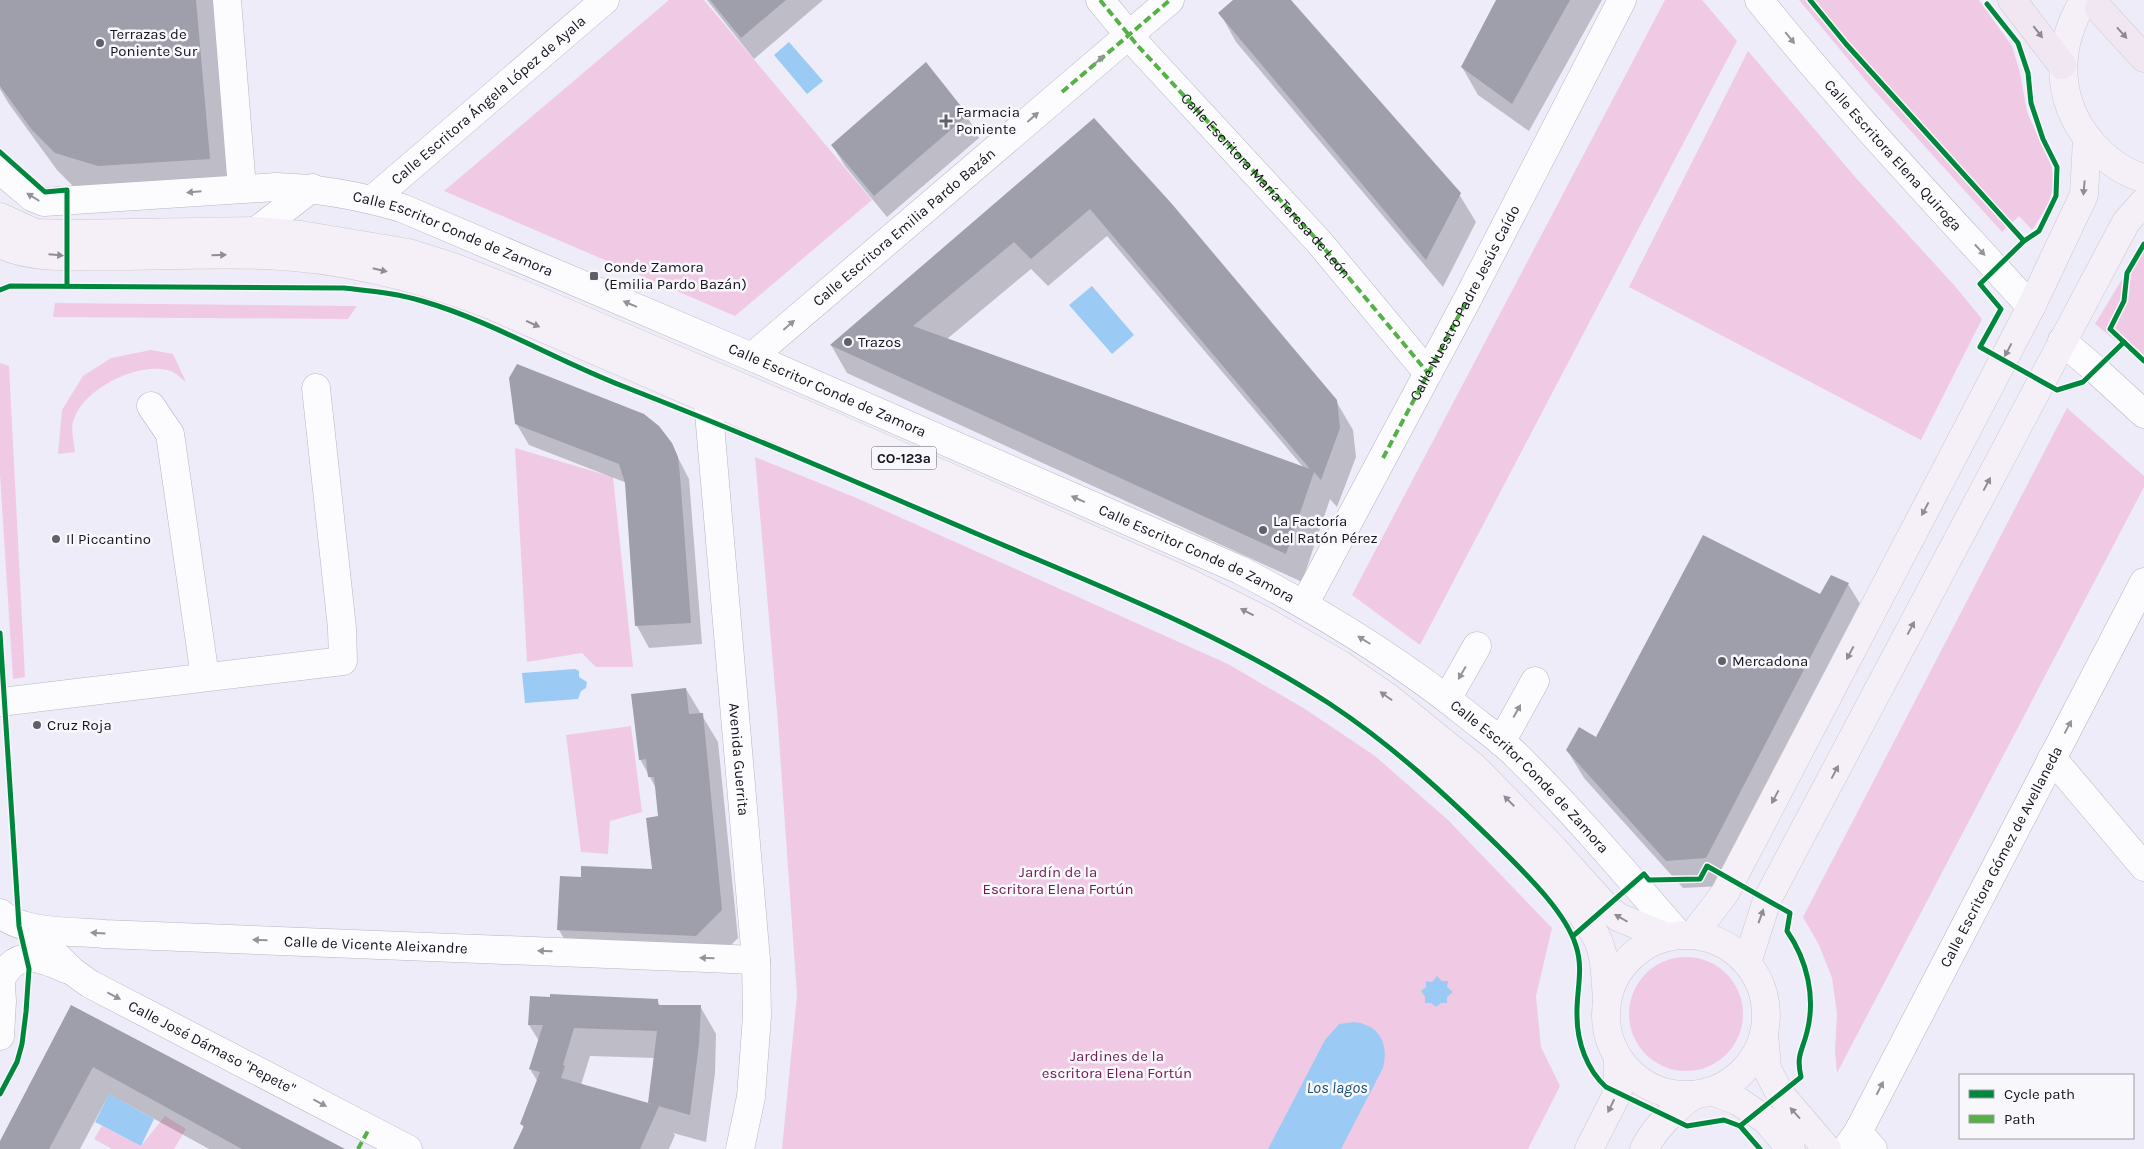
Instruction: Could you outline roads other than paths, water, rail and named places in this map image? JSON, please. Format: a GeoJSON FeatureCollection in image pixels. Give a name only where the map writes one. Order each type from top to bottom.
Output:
{"type":"FeatureCollection","features":[{"type":"Feature","properties":{"kind":"highway"},"geometry":{"type":"LineString","coordinates":[[2012,0],[2062,65]]}},
{"type":"Feature","properties":{"kind":"highway"},"geometry":{"type":"LineString","coordinates":[[2092,4],[2144,58]]}},
{"type":"Feature","properties":{"kind":"main road"},"geometry":{"type":"LineString","coordinates":[[2092,4],[2070,26],[2062,65],[2065,92],[2074,117],[2087,139],[2109,161],[2135,176],[2144,178]]}},
{"type":"Feature","properties":{"kind":"main road"},"geometry":{"type":"LineString","coordinates":[[1679,936],[1725,893],[2031,307],[2084,196],[2087,139]]}},
{"type":"Feature","properties":{"kind":"main road"},"geometry":{"type":"LineString","coordinates":[[1746,963],[1770,895],[2126,222],[2144,202]]}},
{"type":"Feature","properties":{"kind":"main road"},"geometry":{"type":"LineString","coordinates":[[0,217],[34,233]]}},
{"type":"Feature","properties":{"kind":"main road","name":"Calle Escritor Conde de Zamora"},"geometry":{"type":"LineString","coordinates":[[34,233],[256,231],[302,235],[410,253],[512,290],[830,425],[1164,571],[1237,606],[1294,637],[1389,698],[1474,767],[1519,812],[1606,907],[1618,917],[1679,936]]}},
{"type":"Feature","properties":{"kind":"main road","name":"CO-123a"},"geometry":{"type":"LineString","coordinates":[[2,243],[31,253],[67,256],[262,254],[315,258],[366,266],[417,279],[488,304],[708,401],[1170,599],[1254,639],[1329,684],[1375,716],[1455,781],[1496,820],[1551,878],[1580,914],[1596,937],[1603,954],[1607,999]]}},
{"type":"Feature","properties":{"kind":"main road"},"geometry":{"type":"LineString","coordinates":[[1791,1149],[1766,1120],[1738,1101],[1702,1093],[1671,1094],[1651,1087],[1632,1075],[1618,1059],[1609,1040],[1607,999],[1615,978],[1628,960],[1645,946],[1679,936],[1713,940],[1731,949],[1746,963],[1759,983],[1766,1007],[1764,1031],[1768,1069],[1780,1094],[1827,1149]]}},
{"type":"Feature","properties":{"kind":"main road"},"geometry":{"type":"LineString","coordinates":[[1644,1149],[1667,1116],[1702,1093],[1730,1082],[1746,1068],[1757,1051],[1764,1031]]}},
{"type":"Feature","properties":{"kind":"main road"},"geometry":{"type":"LineString","coordinates":[[1589,1149],[1618,1092],[1618,1059]]}},
{"type":"Feature","properties":{"kind":"street"},"geometry":{"type":"LineString","coordinates":[[227,0],[242,188]]}},
{"type":"Feature","properties":{"kind":"street","name":"Calle Escritora Ángela López de Ayala"},"geometry":{"type":"LineString","coordinates":[[373,199],[605,0]]}},
{"type":"Feature","properties":{"kind":"street","name":"Calle Escritora María Teresa de León"},"geometry":{"type":"LineString","coordinates":[[1100,0],[1129,35],[1319,242],[1428,373]]}},
{"type":"Feature","properties":{"kind":"street","name":"Calle Escritora Emilia Pardo Bazán"},"geometry":{"type":"LineString","coordinates":[[752,357],[1170,0]]}},
{"type":"Feature","properties":{"kind":"street","name":"Calle Nuestro Padre Jesús Caído"},"geometry":{"type":"LineString","coordinates":[[1305,603],[1428,373],[1622,0]]}},
{"type":"Feature","properties":{"kind":"street","name":"Calle Escritora Elena Quiroga"},"geometry":{"type":"LineString","coordinates":[[1759,0],[1870,131],[2031,307]]}},
{"type":"Feature","properties":{"kind":"street","name":"Calle Escritor Conde de Zamora"},"geometry":{"type":"LineString","coordinates":[[0,170],[32,198],[44,202],[242,188],[312,188],[373,199],[402,208],[752,357],[1240,570],[1305,603],[1379,650],[1447,699],[1515,754],[1573,814],[1679,936]]}},
{"type":"Feature","properties":{"kind":"street"},"geometry":{"type":"LineString","coordinates":[[256,231],[312,188]]}},
{"type":"Feature","properties":{"kind":"street"},"geometry":{"type":"LineString","coordinates":[[2,243],[34,233]]}},
{"type":"Feature","properties":{"kind":"street","name":"Avenida Guerrita"},"geometry":{"type":"LineString","coordinates":[[675,324],[697,370],[708,401],[756,960],[757,1016],[751,1097],[740,1149]]}},
{"type":"Feature","properties":{"kind":"street"},"geometry":{"type":"LineString","coordinates":[[2062,341],[2144,414]]}},
{"type":"Feature","properties":{"kind":"street"},"geometry":{"type":"LineString","coordinates":[[0,702],[344,661],[316,388]]}},
{"type":"Feature","properties":{"kind":"street"},"geometry":{"type":"LineString","coordinates":[[151,406],[170,434],[205,677]]}},
{"type":"Feature","properties":{"kind":"street","name":"Calle Escritora Gómez de Avellaneda"},"geometry":{"type":"LineString","coordinates":[[1859,1143],[2052,758],[2144,582]]}},
{"type":"Feature","properties":{"kind":"street"},"geometry":{"type":"LineString","coordinates":[[1447,699],[1477,646]]}},
{"type":"Feature","properties":{"kind":"street"},"geometry":{"type":"LineString","coordinates":[[1500,742],[1535,681]]}},
{"type":"Feature","properties":{"kind":"street"},"geometry":{"type":"LineString","coordinates":[[2052,758],[2144,867]]}},
{"type":"Feature","properties":{"kind":"street","name":"Calle de Vicente Aleixandre"},"geometry":{"type":"LineString","coordinates":[[0,913],[12,923],[28,928],[104,934],[756,960]]}},
{"type":"Feature","properties":{"kind":"street","name":"Calle José Dámaso \"Pepete\""},"geometry":{"type":"LineString","coordinates":[[28,928],[72,971],[90,984],[364,1139],[408,1149]]}},
{"type":"Feature","properties":{"kind":"street"},"geometry":{"type":"LineString","coordinates":[[1,979],[10,965],[27,957],[40,958],[72,971]]}},
{"type":"Feature","properties":{"kind":"street"},"geometry":{"type":"LineString","coordinates":[[0,971],[2,1020],[0,1036]]}},
{"type":"Feature","properties":{"kind":"water"},"geometry":{"type":"Polygon","coordinates":[[[789,42],[823,81],[807,94],[774,55],[789,42]]]}},
{"type":"Feature","properties":{"kind":"water"},"geometry":{"type":"Polygon","coordinates":[[[1092,286],[1134,335],[1112,354],[1069,305],[1092,286]]]}},
{"type":"Feature","properties":{"kind":"water"},"geometry":{"type":"Polygon","coordinates":[[[575,669],[579,671],[579,677],[587,682],[586,688],[581,691],[578,699],[525,703],[522,673],[575,669]]]}},
{"type":"Feature","properties":{"kind":"water"},"geometry":{"type":"Polygon","coordinates":[[[1437,976],[1442,981],[1448,981],[1447,987],[1453,992],[1447,997],[1447,1003],[1441,1003],[1436,1007],[1431,1003],[1425,1003],[1425,997],[1421,991],[1426,987],[1426,981],[1432,982],[1437,976]]]}},
{"type":"Feature","properties":{"kind":"water","name":"Los lagos"},"geometry":{"type":"Polygon","coordinates":[[[1354,1022],[1370,1027],[1376,1032],[1383,1044],[1385,1059],[1383,1068],[1341,1149],[1268,1149],[1325,1040],[1339,1024],[1354,1022]]]}},
{"type":"Feature","properties":{"kind":"water"},"geometry":{"type":"Polygon","coordinates":[[[109,1094],[154,1119],[141,1146],[95,1122],[109,1094]]]}},
{"type":"Feature","properties":{"kind":"place","name":"Terrazas de Poniente Sur"},"geometry":{"type":"Point","coordinates":[100,43]}},
{"type":"Feature","properties":{"kind":"place","name":"Farmacia Poniente"},"geometry":{"type":"Point","coordinates":[946,121]}},
{"type":"Feature","properties":{"kind":"place","name":"Conde Zamora (Emilia Pardo Bazán)"},"geometry":{"type":"Point","coordinates":[594,276]}},
{"type":"Feature","properties":{"kind":"place","name":"Trazos"},"geometry":{"type":"Point","coordinates":[848,342]}},
{"type":"Feature","properties":{"kind":"place","name":"La Factoría del Ratón Pérez"},"geometry":{"type":"Point","coordinates":[1263,530]}},
{"type":"Feature","properties":{"kind":"place","name":"Il Piccantino"},"geometry":{"type":"Point","coordinates":[56,539]}},
{"type":"Feature","properties":{"kind":"place","name":"Mercadona"},"geometry":{"type":"Point","coordinates":[1722,661]}},
{"type":"Feature","properties":{"kind":"place","name":"Cruz Roja"},"geometry":{"type":"Point","coordinates":[37,725]}},
{"type":"Feature","properties":{"kind":"park label","name":"Jardín de la Escritora Elena Fortún"},"geometry":{"type":"Point","coordinates":[1058,880]}},
{"type":"Feature","properties":{"kind":"park label","name":"Jardines de la escritora Elena Fortún"},"geometry":{"type":"Point","coordinates":[1117,1064]}}]}
